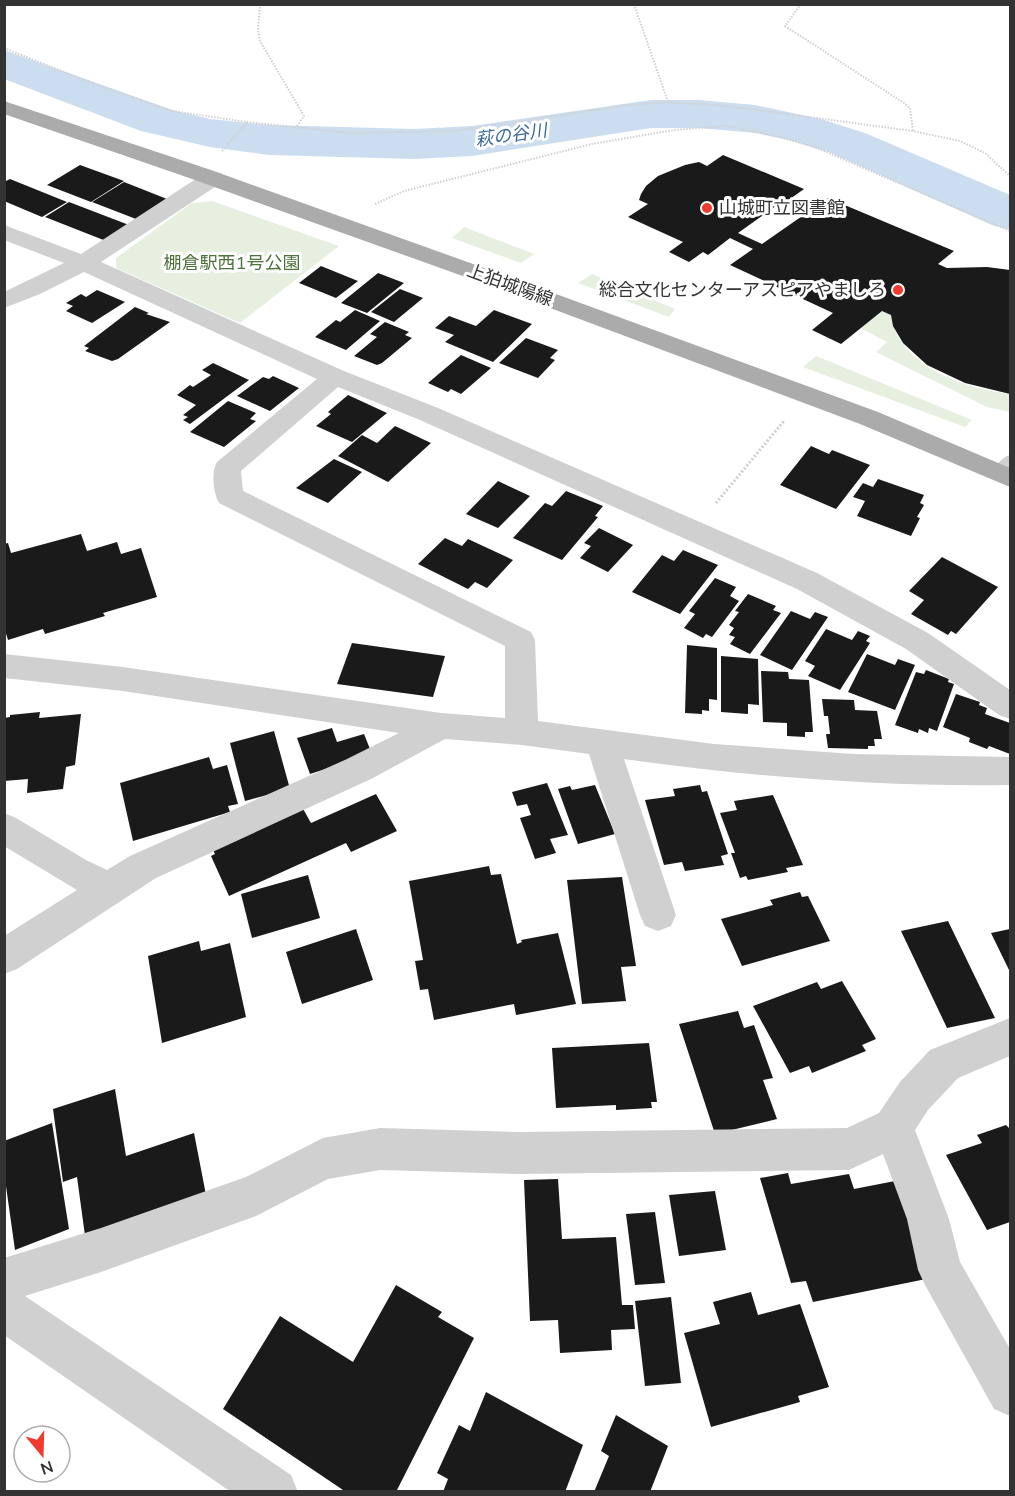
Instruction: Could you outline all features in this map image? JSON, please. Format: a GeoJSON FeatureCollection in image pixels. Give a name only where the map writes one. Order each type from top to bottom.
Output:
{"type":"FeatureCollection","features":[{"type":"Feature","properties":{"kind":"main road","name":"上狛城陽線"},"geometry":{"type":"LineString","coordinates":[[4,107],[343,225],[837,406],[1007,471]]}},
{"type":"Feature","properties":{"kind":"street"},"geometry":{"type":"LineString","coordinates":[[4,302],[84,263],[143,227],[213,178]]}},
{"type":"Feature","properties":{"kind":"street"},"geometry":{"type":"LineString","coordinates":[[4,232],[84,263],[335,377],[429,414],[807,581],[917,641],[1011,706]]}},
{"type":"Feature","properties":{"kind":"street"},"geometry":{"type":"LineString","coordinates":[[335,377],[226,468],[229,496],[520,640],[522,732]]}},
{"type":"Feature","properties":{"kind":"street"},"geometry":{"type":"LineString","coordinates":[[4,666],[135,681],[441,726],[522,732],[603,745],[714,758],[854,768],[1011,771]]}},
{"type":"Feature","properties":{"kind":"street"},"geometry":{"type":"LineString","coordinates":[[4,957],[143,867],[359,770],[441,726]]}},
{"type":"Feature","properties":{"kind":"street"},"geometry":{"type":"LineString","coordinates":[[603,745],[658,915]]}},
{"type":"Feature","properties":{"kind":"street"},"geometry":{"type":"LineString","coordinates":[[4,828],[73,871],[108,888]]}},
{"type":"Feature","properties":{"kind":"street"},"geometry":{"type":"LineString","coordinates":[[4,1280],[101,1250],[256,1195],[323,1159],[380,1149],[587,1153],[849,1149],[892,1127],[914,1096],[944,1064],[1011,1037]]}},
{"type":"Feature","properties":{"kind":"street"},"geometry":{"type":"LineString","coordinates":[[892,1127],[928,1220],[940,1270],[1011,1393]]}},
{"type":"Feature","properties":{"kind":"street"},"geometry":{"type":"LineString","coordinates":[[4,1308],[274,1491]]}},
{"type":"Feature","properties":{"kind":"path"},"geometry":{"type":"LineString","coordinates":[[260,4],[258,34],[304,116],[297,126]]}},
{"type":"Feature","properties":{"kind":"path"},"geometry":{"type":"LineString","coordinates":[[634,4],[668,102]]}},
{"type":"Feature","properties":{"kind":"path"},"geometry":{"type":"LineString","coordinates":[[801,4],[785,26],[904,102],[910,108],[913,130]]}},
{"type":"Feature","properties":{"kind":"path"},"geometry":{"type":"LineString","coordinates":[[4,48],[84,80],[172,111],[247,122],[348,133],[455,131],[629,105],[668,102],[727,106],[913,130],[960,141],[985,153],[1011,176]]}},
{"type":"Feature","properties":{"kind":"path"},"geometry":{"type":"LineString","coordinates":[[226,143],[245,127],[247,122]]}},
{"type":"Feature","properties":{"kind":"path"},"geometry":{"type":"LineString","coordinates":[[343,225],[368,207],[404,191],[515,161],[639,136],[727,126],[773,135],[817,148],[1011,231]]}},
{"type":"Feature","properties":{"kind":"path"},"geometry":{"type":"LineString","coordinates":[[693,531],[785,421]]}},
{"type":"Feature","properties":{"kind":"green space","name":"棚倉駅西1号公園"},"geometry":{"type":"Polygon","coordinates":[[[212,201],[339,246],[240,323],[116,268],[116,258],[192,203],[212,201]]]}},
{"type":"Feature","properties":{"kind":"green space"},"geometry":{"type":"Polygon","coordinates":[[[464,227],[534,254],[521,263],[452,238],[464,227]]]}},
{"type":"Feature","properties":{"kind":"green space"},"geometry":{"type":"Polygon","coordinates":[[[592,274],[675,309],[669,317],[578,283],[592,274]]]}},
{"type":"Feature","properties":{"kind":"green space"},"geometry":{"type":"Polygon","coordinates":[[[882,311],[891,315],[896,333],[906,348],[920,361],[937,372],[974,387],[1010,394],[1010,412],[987,407],[876,352],[887,342],[860,328],[882,311]]]}},
{"type":"Feature","properties":{"kind":"green space"},"geometry":{"type":"Polygon","coordinates":[[[816,356],[972,420],[965,427],[803,367],[816,356]]]}},
{"type":"Feature","properties":{"kind":"building","name":"総合文化センターアスピアやましろ"},"geometry":{"type":"Polygon","coordinates":[[[723,155],[804,189],[738,233],[762,244],[828,198],[954,251],[938,264],[947,268],[987,267],[1010,270],[1010,394],[965,383],[927,365],[903,343],[893,326],[891,315],[882,311],[841,344],[812,330],[833,313],[730,265],[753,249],[730,238],[708,255],[703,252],[689,262],[669,252],[683,242],[628,217],[648,204],[639,200],[641,194],[646,186],[658,176],[699,162],[707,166],[723,155]]]}},
{"type":"Feature","properties":{"kind":"building"},"geometry":{"type":"Polygon","coordinates":[[[80,165],[124,181],[91,202],[47,185],[80,165]]]}},
{"type":"Feature","properties":{"kind":"building"},"geometry":{"type":"Polygon","coordinates":[[[10,179],[67,202],[42,217],[4,201],[4,182],[10,179]]]}},
{"type":"Feature","properties":{"kind":"building"},"geometry":{"type":"Polygon","coordinates":[[[124,182],[167,199],[136,219],[92,202],[124,182]]]}},
{"type":"Feature","properties":{"kind":"building"},"geometry":{"type":"Polygon","coordinates":[[[69,202],[129,225],[106,241],[45,217],[69,202]]]}},
{"type":"Feature","properties":{"kind":"building"},"geometry":{"type":"Polygon","coordinates":[[[321,266],[358,281],[336,298],[299,283],[321,266]]]}},
{"type":"Feature","properties":{"kind":"building"},"geometry":{"type":"Polygon","coordinates":[[[378,273],[404,283],[367,313],[341,303],[378,273]]]}},
{"type":"Feature","properties":{"kind":"building"},"geometry":{"type":"Polygon","coordinates":[[[400,289],[423,298],[394,322],[371,312],[400,289]]]}},
{"type":"Feature","properties":{"kind":"building"},"geometry":{"type":"Polygon","coordinates":[[[97,290],[125,302],[92,323],[66,311],[73,306],[66,303],[81,294],[86,297],[97,290]]]}},
{"type":"Feature","properties":{"kind":"building"},"geometry":{"type":"Polygon","coordinates":[[[135,307],[149,313],[146,314],[170,322],[118,359],[112,361],[85,351],[89,348],[84,346],[135,307]]]}},
{"type":"Feature","properties":{"kind":"building"},"geometry":{"type":"Polygon","coordinates":[[[355,310],[380,321],[346,350],[315,337],[336,320],[340,322],[355,310]]]}},
{"type":"Feature","properties":{"kind":"building"},"geometry":{"type":"Polygon","coordinates":[[[494,310],[532,324],[493,362],[445,342],[454,335],[435,328],[449,316],[476,326],[494,310]]]}},
{"type":"Feature","properties":{"kind":"building"},"geometry":{"type":"Polygon","coordinates":[[[385,322],[409,332],[405,335],[412,338],[377,365],[354,356],[377,337],[370,334],[385,322]]]}},
{"type":"Feature","properties":{"kind":"building"},"geometry":{"type":"Polygon","coordinates":[[[526,338],[558,350],[550,358],[555,360],[538,378],[499,363],[526,338]]]}},
{"type":"Feature","properties":{"kind":"building"},"geometry":{"type":"Polygon","coordinates":[[[461,355],[491,368],[461,394],[451,389],[448,392],[428,383],[461,355]]]}},
{"type":"Feature","properties":{"kind":"building"},"geometry":{"type":"Polygon","coordinates":[[[213,363],[249,380],[190,424],[183,420],[188,417],[183,415],[196,405],[177,395],[190,385],[193,387],[211,375],[202,370],[213,363]]]}},
{"type":"Feature","properties":{"kind":"building"},"geometry":{"type":"Polygon","coordinates":[[[273,376],[299,388],[270,411],[237,396],[263,377],[269,379],[273,376]]]}},
{"type":"Feature","properties":{"kind":"building"},"geometry":{"type":"Polygon","coordinates":[[[348,395],[387,413],[352,442],[316,426],[331,414],[328,412],[348,395]]]}},
{"type":"Feature","properties":{"kind":"building"},"geometry":{"type":"Polygon","coordinates":[[[228,401],[256,413],[250,419],[256,421],[224,447],[190,432],[228,401]]]}},
{"type":"Feature","properties":{"kind":"building"},"geometry":{"type":"Polygon","coordinates":[[[395,426],[431,443],[388,482],[338,456],[362,435],[377,443],[395,426]]]}},
{"type":"Feature","properties":{"kind":"building"},"geometry":{"type":"Polygon","coordinates":[[[811,446],[829,454],[832,450],[870,465],[836,509],[780,485],[811,446]]]}},
{"type":"Feature","properties":{"kind":"building"},"geometry":{"type":"Polygon","coordinates":[[[334,459],[362,472],[328,503],[296,488],[334,459]]]}},
{"type":"Feature","properties":{"kind":"building"},"geometry":{"type":"Polygon","coordinates":[[[878,479],[924,495],[920,503],[924,505],[917,517],[920,518],[911,536],[857,516],[865,501],[853,497],[863,483],[873,487],[878,479]]]}},
{"type":"Feature","properties":{"kind":"building"},"geometry":{"type":"Polygon","coordinates":[[[498,481],[530,496],[498,528],[466,514],[498,481]]]}},
{"type":"Feature","properties":{"kind":"building"},"geometry":{"type":"Polygon","coordinates":[[[566,491],[603,506],[595,516],[598,517],[562,560],[513,538],[545,503],[552,506],[566,491]]]}},
{"type":"Feature","properties":{"kind":"building"},"geometry":{"type":"Polygon","coordinates":[[[599,528],[633,545],[608,572],[580,558],[591,546],[584,543],[599,528]]]}},
{"type":"Feature","properties":{"kind":"building"},"geometry":{"type":"Polygon","coordinates":[[[81,534],[87,551],[117,542],[121,554],[141,548],[157,597],[45,634],[43,629],[8,640],[4,627],[4,544],[8,543],[11,553],[81,534]]]}},
{"type":"Feature","properties":{"kind":"building"},"geometry":{"type":"Polygon","coordinates":[[[445,538],[462,546],[468,539],[513,560],[487,588],[475,582],[468,589],[418,564],[445,538]]]}},
{"type":"Feature","properties":{"kind":"building"},"geometry":{"type":"Polygon","coordinates":[[[683,550],[718,565],[680,614],[632,592],[662,555],[674,561],[683,550]]]}},
{"type":"Feature","properties":{"kind":"building"},"geometry":{"type":"Polygon","coordinates":[[[942,557],[998,587],[956,634],[951,631],[948,635],[911,614],[924,600],[909,591],[942,557]]]}},
{"type":"Feature","properties":{"kind":"building"},"geometry":{"type":"Polygon","coordinates":[[[715,578],[736,587],[730,596],[739,601],[712,637],[706,634],[703,638],[684,628],[695,614],[689,611],[715,578]]]}},
{"type":"Feature","properties":{"kind":"building"},"geometry":{"type":"Polygon","coordinates":[[[748,594],[776,606],[773,610],[781,613],[750,654],[730,644],[735,637],[729,635],[734,628],[729,625],[739,612],[735,611],[748,594]]]}},
{"type":"Feature","properties":{"kind":"building"},"geometry":{"type":"Polygon","coordinates":[[[791,611],[810,619],[815,612],[828,617],[792,670],[760,655],[791,611]]]}},
{"type":"Feature","properties":{"kind":"building"},"geometry":{"type":"Polygon","coordinates":[[[826,629],[852,640],[858,631],[870,636],[866,641],[870,643],[840,690],[808,676],[815,666],[805,661],[826,629]]]}},
{"type":"Feature","properties":{"kind":"building"},"geometry":{"type":"Polygon","coordinates":[[[352,643],[445,656],[433,697],[337,684],[352,643]]]}},
{"type":"Feature","properties":{"kind":"building"},"geometry":{"type":"Polygon","coordinates":[[[687,645],[717,648],[717,700],[709,699],[709,711],[702,710],[702,714],[685,713],[687,645]]]}},
{"type":"Feature","properties":{"kind":"building"},"geometry":{"type":"Polygon","coordinates":[[[867,654],[895,665],[898,659],[915,665],[895,710],[848,692],[867,654]]]}},
{"type":"Feature","properties":{"kind":"building"},"geometry":{"type":"Polygon","coordinates":[[[721,656],[758,659],[759,705],[748,704],[748,714],[721,712],[721,656]]]}},
{"type":"Feature","properties":{"kind":"building"},"geometry":{"type":"Polygon","coordinates":[[[926,670],[949,679],[948,682],[954,684],[937,731],[929,728],[928,733],[919,729],[918,733],[895,725],[916,672],[924,674],[926,670]]]}},
{"type":"Feature","properties":{"kind":"building"},"geometry":{"type":"Polygon","coordinates":[[[761,671],[788,672],[789,679],[809,680],[813,732],[805,732],[805,737],[787,736],[787,723],[763,722],[761,671]]]}},
{"type":"Feature","properties":{"kind":"building"},"geometry":{"type":"Polygon","coordinates":[[[956,694],[980,702],[979,705],[987,708],[985,714],[1010,723],[1010,754],[969,742],[970,738],[943,727],[956,694]]]}},
{"type":"Feature","properties":{"kind":"building"},"geometry":{"type":"Polygon","coordinates":[[[822,699],[854,700],[855,710],[877,711],[882,739],[874,739],[875,746],[868,746],[868,749],[828,748],[826,734],[830,734],[828,716],[824,716],[822,699]]]}},
{"type":"Feature","properties":{"kind":"building"},"geometry":{"type":"Polygon","coordinates":[[[40,712],[39,718],[81,714],[75,765],[66,767],[63,789],[27,793],[28,779],[4,781],[4,718],[10,715],[40,712]]]}},
{"type":"Feature","properties":{"kind":"building"},"geometry":{"type":"Polygon","coordinates":[[[332,728],[337,742],[364,734],[372,754],[310,774],[297,738],[332,728]]]}},
{"type":"Feature","properties":{"kind":"building"},"geometry":{"type":"Polygon","coordinates":[[[274,731],[290,789],[245,801],[230,743],[274,731]]]}},
{"type":"Feature","properties":{"kind":"building"},"geometry":{"type":"Polygon","coordinates":[[[209,757],[213,769],[227,765],[238,804],[228,806],[230,812],[133,841],[120,783],[209,757]]]}},
{"type":"Feature","properties":{"kind":"building"},"geometry":{"type":"Polygon","coordinates":[[[547,783],[568,835],[550,839],[556,853],[535,859],[520,818],[531,815],[527,804],[517,806],[512,792],[547,783]]]}},
{"type":"Feature","properties":{"kind":"building"},"geometry":{"type":"Polygon","coordinates":[[[595,785],[615,834],[578,844],[558,789],[570,786],[572,790],[595,785]]]}},
{"type":"Feature","properties":{"kind":"building"},"geometry":{"type":"Polygon","coordinates":[[[700,785],[702,792],[707,791],[728,854],[721,856],[724,865],[685,871],[682,862],[664,865],[645,800],[675,796],[673,789],[700,785]]]}},
{"type":"Feature","properties":{"kind":"building"},"geometry":{"type":"Polygon","coordinates":[[[376,794],[397,831],[351,852],[346,843],[229,896],[211,856],[215,854],[211,846],[302,807],[311,823],[376,794]]]}},
{"type":"Feature","properties":{"kind":"building"},"geometry":{"type":"Polygon","coordinates":[[[773,795],[803,865],[786,868],[788,872],[748,880],[746,876],[740,878],[731,853],[735,853],[720,813],[737,810],[734,801],[773,795]]]}},
{"type":"Feature","properties":{"kind":"building"},"geometry":{"type":"Polygon","coordinates":[[[489,866],[491,875],[501,874],[517,944],[522,942],[521,940],[558,933],[576,1004],[516,1015],[514,1004],[434,1020],[428,989],[420,990],[415,961],[423,960],[409,881],[489,866]]]}},
{"type":"Feature","properties":{"kind":"building"},"geometry":{"type":"Polygon","coordinates":[[[308,875],[320,918],[252,938],[241,894],[308,875]]]}},
{"type":"Feature","properties":{"kind":"building"},"geometry":{"type":"Polygon","coordinates":[[[622,877],[636,966],[621,967],[626,1001],[582,1004],[567,880],[622,877]]]}},
{"type":"Feature","properties":{"kind":"building"},"geometry":{"type":"Polygon","coordinates":[[[800,892],[802,897],[808,896],[830,941],[742,966],[721,919],[773,905],[770,900],[800,892]]]}},
{"type":"Feature","properties":{"kind":"building"},"geometry":{"type":"Polygon","coordinates":[[[948,921],[995,1018],[947,1028],[901,931],[948,921]]]}},
{"type":"Feature","properties":{"kind":"building"},"geometry":{"type":"Polygon","coordinates":[[[356,929],[373,980],[302,1004],[286,952],[356,929]]]}},
{"type":"Feature","properties":{"kind":"building"},"geometry":{"type":"Polygon","coordinates":[[[1010,929],[1010,972],[991,933],[1010,929]]]}},
{"type":"Feature","properties":{"kind":"building"},"geometry":{"type":"Polygon","coordinates":[[[199,941],[201,951],[230,943],[246,1017],[162,1043],[148,956],[199,941]]]}},
{"type":"Feature","properties":{"kind":"building"},"geometry":{"type":"Polygon","coordinates":[[[842,981],[876,1039],[862,1045],[866,1051],[812,1073],[809,1066],[790,1073],[753,1006],[817,982],[821,989],[842,981]]]}},
{"type":"Feature","properties":{"kind":"building"},"geometry":{"type":"Polygon","coordinates":[[[738,1011],[744,1028],[754,1025],[773,1078],[763,1080],[777,1119],[715,1134],[679,1024],[738,1011]]]}},
{"type":"Feature","properties":{"kind":"building"},"geometry":{"type":"Polygon","coordinates":[[[649,1043],[657,1102],[651,1102],[652,1108],[616,1110],[616,1105],[556,1108],[552,1048],[649,1043]]]}},
{"type":"Feature","properties":{"kind":"building"},"geometry":{"type":"Polygon","coordinates":[[[115,1089],[126,1156],[194,1133],[207,1200],[86,1243],[77,1177],[63,1182],[53,1109],[115,1089]]]}},
{"type":"Feature","properties":{"kind":"building"},"geometry":{"type":"Polygon","coordinates":[[[52,1123],[69,1229],[15,1250],[4,1172],[4,1141],[52,1123]]]}},
{"type":"Feature","properties":{"kind":"building"},"geometry":{"type":"Polygon","coordinates":[[[1006,1125],[1010,1129],[1010,1222],[987,1230],[946,1155],[982,1143],[977,1135],[1006,1125]]]}},
{"type":"Feature","properties":{"kind":"building"},"geometry":{"type":"Polygon","coordinates":[[[788,1173],[791,1184],[849,1174],[854,1189],[895,1181],[931,1278],[813,1302],[806,1281],[791,1283],[760,1178],[788,1173]]]}},
{"type":"Feature","properties":{"kind":"building"},"geometry":{"type":"Polygon","coordinates":[[[558,1179],[562,1239],[616,1237],[622,1305],[633,1305],[635,1329],[611,1330],[612,1350],[560,1353],[558,1320],[530,1321],[524,1180],[558,1179]]]}},
{"type":"Feature","properties":{"kind":"building"},"geometry":{"type":"Polygon","coordinates":[[[715,1191],[726,1250],[679,1256],[669,1195],[715,1191]]]}},
{"type":"Feature","properties":{"kind":"building"},"geometry":{"type":"Polygon","coordinates":[[[655,1212],[665,1283],[635,1285],[626,1214],[655,1212]]]}},
{"type":"Feature","properties":{"kind":"building"},"geometry":{"type":"Polygon","coordinates":[[[396,1285],[442,1312],[438,1317],[474,1338],[396,1492],[346,1492],[223,1409],[280,1316],[353,1362],[396,1285]]]}},
{"type":"Feature","properties":{"kind":"building"},"geometry":{"type":"Polygon","coordinates":[[[751,1292],[758,1315],[800,1304],[829,1387],[798,1396],[800,1402],[711,1427],[684,1333],[720,1324],[713,1302],[751,1292]]]}},
{"type":"Feature","properties":{"kind":"building"},"geometry":{"type":"Polygon","coordinates":[[[671,1297],[681,1383],[645,1386],[635,1301],[671,1297]]]}},
{"type":"Feature","properties":{"kind":"building"},"geometry":{"type":"Polygon","coordinates":[[[486,1392],[583,1445],[565,1492],[443,1492],[448,1479],[437,1473],[459,1425],[470,1431],[486,1392]]]}},
{"type":"Feature","properties":{"kind":"building"},"geometry":{"type":"Polygon","coordinates":[[[616,1415],[668,1446],[650,1492],[594,1492],[609,1456],[601,1451],[616,1415]]]}},
{"type":"Feature","properties":{"kind":"waterway","name":"萩の谷川"},"geometry":{"type":"LineString","coordinates":[[4,63],[158,121],[210,133],[269,140],[414,144],[472,141],[651,114],[699,114],[755,119],[804,129],[848,143],[1010,214]]}},
{"type":"Feature","properties":{"kind":"place","name":"山城町立図書館"},"geometry":{"type":"Point","coordinates":[707,208]}},
{"type":"Feature","properties":{"kind":"place","name":"総合文化センターアスピアやましろ"},"geometry":{"type":"Point","coordinates":[898,290]}}]}
